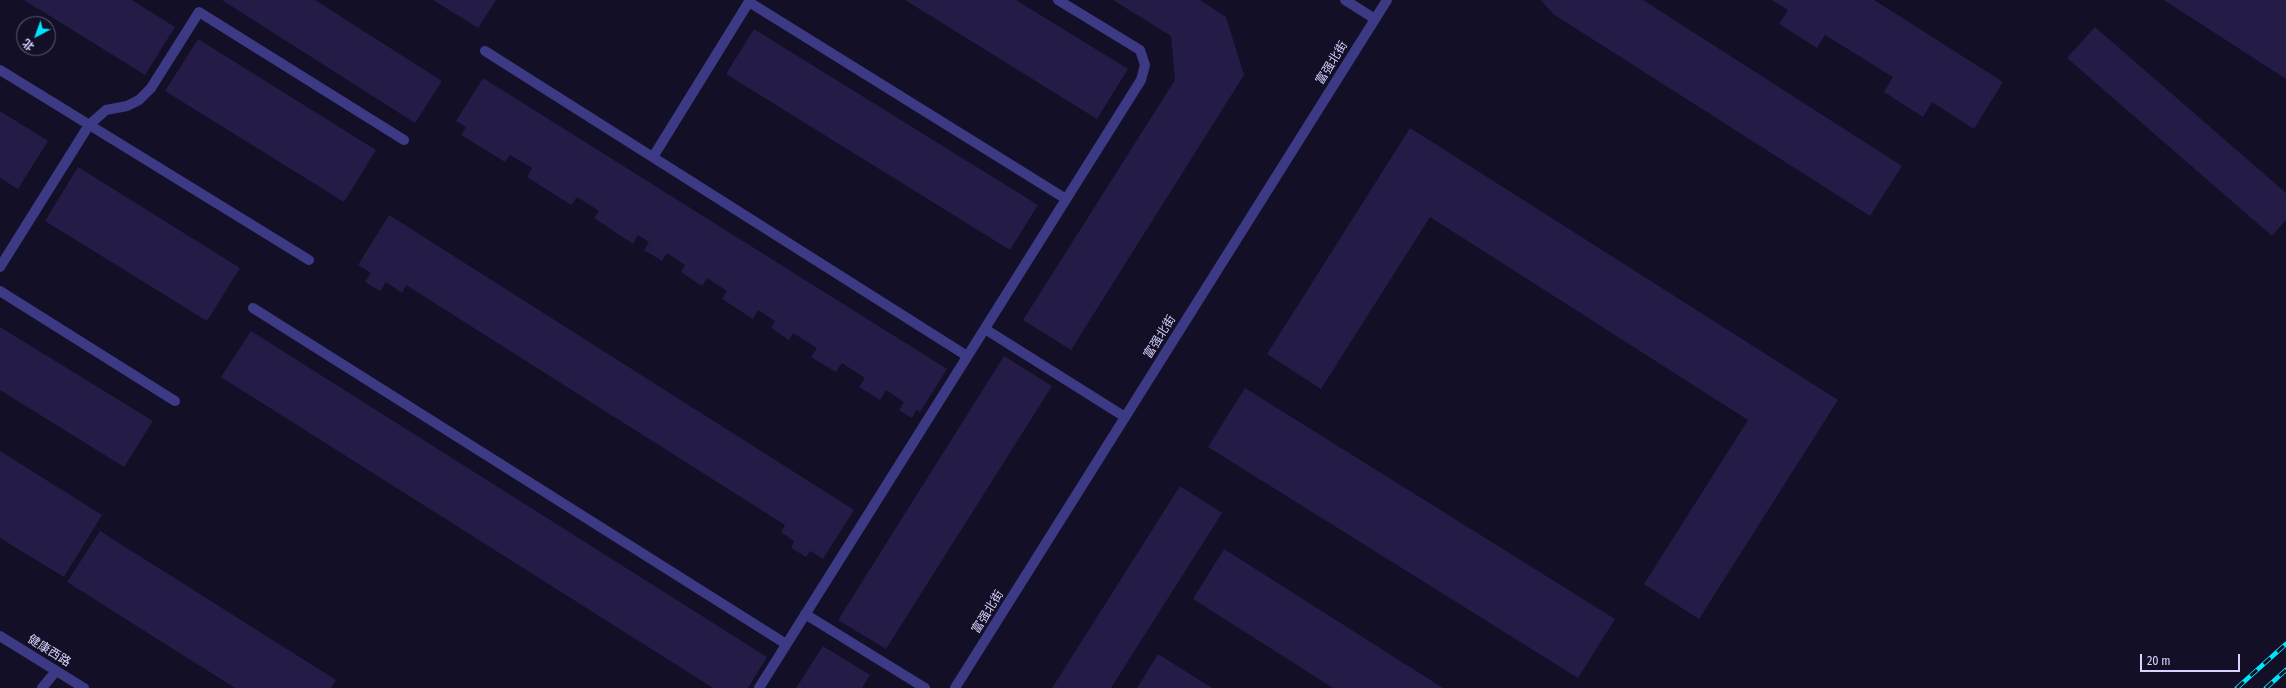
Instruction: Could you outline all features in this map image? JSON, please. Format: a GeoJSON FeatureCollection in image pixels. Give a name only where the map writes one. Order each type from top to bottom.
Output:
{"type":"FeatureCollection","features":[{"type":"Feature","properties":{"kind":"street"},"geometry":{"type":"LineString","coordinates":[[759,688],[1141,80],[1145,65],[1140,50],[1058,0]]}},
{"type":"Feature","properties":{"kind":"street"},"geometry":{"type":"LineString","coordinates":[[1346,0],[1375,19]]}},
{"type":"Feature","properties":{"kind":"street","name":"富强北街"},"geometry":{"type":"LineString","coordinates":[[955,688],[1387,0]]}},
{"type":"Feature","properties":{"kind":"street"},"geometry":{"type":"LineString","coordinates":[[653,157],[750,1],[1066,199]]}},
{"type":"Feature","properties":{"kind":"street"},"geometry":{"type":"LineString","coordinates":[[0,267],[89,125],[106,110],[127,106],[139,100],[151,88],[199,12],[404,140]]}},
{"type":"Feature","properties":{"kind":"street"},"geometry":{"type":"LineString","coordinates":[[485,51],[967,356]]}},
{"type":"Feature","properties":{"kind":"street"},"geometry":{"type":"LineString","coordinates":[[0,70],[309,260]]}},
{"type":"Feature","properties":{"kind":"street"},"geometry":{"type":"LineString","coordinates":[[0,291],[175,401]]}},
{"type":"Feature","properties":{"kind":"street"},"geometry":{"type":"LineString","coordinates":[[253,308],[786,644]]}},
{"type":"Feature","properties":{"kind":"street"},"geometry":{"type":"LineString","coordinates":[[984,329],[1125,417]]}},
{"type":"Feature","properties":{"kind":"street"},"geometry":{"type":"LineString","coordinates":[[805,614],[924,688]]}},
{"type":"Feature","properties":{"kind":"street","name":"健康西路"},"geometry":{"type":"LineString","coordinates":[[0,636],[84,688]]}},
{"type":"Feature","properties":{"kind":"street"},"geometry":{"type":"LineString","coordinates":[[42,688],[56,671]]}},
{"type":"Feature","properties":{"kind":"building"},"geometry":{"type":"Polygon","coordinates":[[[24,0],[132,0],[175,27],[145,75],[56,20],[56,16],[50,16],[24,0]]]}},
{"type":"Feature","properties":{"kind":"building"},"geometry":{"type":"Polygon","coordinates":[[[222,0],[315,0],[442,81],[415,123],[222,0]]]}},
{"type":"Feature","properties":{"kind":"building"},"geometry":{"type":"Polygon","coordinates":[[[433,0],[496,0],[478,28],[433,0]]]}},
{"type":"Feature","properties":{"kind":"building"},"geometry":{"type":"Polygon","coordinates":[[[905,0],[1016,0],[1128,69],[1097,119],[905,0]]]}},
{"type":"Feature","properties":{"kind":"building"},"geometry":{"type":"Polygon","coordinates":[[[1113,0],[1200,0],[1226,17],[1244,75],[1071,350],[1023,320],[1175,80],[1171,36],[1113,0]]]}},
{"type":"Feature","properties":{"kind":"building"},"geometry":{"type":"Polygon","coordinates":[[[1541,0],[1643,0],[1902,166],[1870,216],[1553,14],[1541,0]]]}},
{"type":"Feature","properties":{"kind":"building"},"geometry":{"type":"Polygon","coordinates":[[[1772,0],[1874,0],[2003,82],[1974,129],[1932,102],[1923,117],[1884,92],[1893,77],[1825,35],[1817,48],[1779,24],[1788,10],[1772,0]]]}},
{"type":"Feature","properties":{"kind":"building"},"geometry":{"type":"Polygon","coordinates":[[[2164,0],[2286,0],[2286,79],[2164,0]]]}},
{"type":"Feature","properties":{"kind":"building"},"geometry":{"type":"Polygon","coordinates":[[[2095,27],[2286,193],[2286,220],[2272,236],[2067,58],[2095,27]]]}},
{"type":"Feature","properties":{"kind":"building"},"geometry":{"type":"Polygon","coordinates":[[[754,29],[1038,205],[1010,250],[726,74],[754,29]]]}},
{"type":"Feature","properties":{"kind":"building"},"geometry":{"type":"Polygon","coordinates":[[[198,39],[376,150],[344,202],[165,91],[198,39]]]}},
{"type":"Feature","properties":{"kind":"building"},"geometry":{"type":"Polygon","coordinates":[[[483,78],[947,369],[920,412],[916,410],[912,418],[899,410],[904,402],[886,390],[880,400],[859,387],[865,378],[842,363],[836,372],[811,357],[817,348],[793,333],[789,340],[771,328],[775,321],[758,310],[753,319],[722,299],[727,291],[707,278],[702,286],[681,272],[685,265],[667,253],[662,261],[644,250],[649,242],[638,235],[633,244],[594,218],[599,211],[577,197],[571,205],[527,177],[532,168],[510,155],[505,162],[461,135],[466,127],[456,121],[483,78]]]}},
{"type":"Feature","properties":{"kind":"building"},"geometry":{"type":"Polygon","coordinates":[[[0,111],[48,141],[18,189],[0,178],[0,111]]]}},
{"type":"Feature","properties":{"kind":"building"},"geometry":{"type":"Polygon","coordinates":[[[1410,128],[1838,400],[1699,619],[1644,584],[1748,420],[1430,217],[1321,389],[1267,354],[1410,128]]]}},
{"type":"Feature","properties":{"kind":"building"},"geometry":{"type":"Polygon","coordinates":[[[78,167],[240,268],[207,321],[45,221],[78,167]]]}},
{"type":"Feature","properties":{"kind":"building"},"geometry":{"type":"Polygon","coordinates":[[[389,215],[854,510],[823,559],[810,551],[806,557],[791,548],[794,541],[781,532],[785,525],[406,285],[402,293],[386,282],[380,291],[365,282],[371,273],[358,265],[389,215]]]}},
{"type":"Feature","properties":{"kind":"building"},"geometry":{"type":"Polygon","coordinates":[[[0,327],[153,421],[124,467],[0,390],[0,327]]]}},
{"type":"Feature","properties":{"kind":"building"},"geometry":{"type":"Polygon","coordinates":[[[251,331],[767,657],[748,688],[713,688],[221,377],[251,331]]]}},
{"type":"Feature","properties":{"kind":"building"},"geometry":{"type":"Polygon","coordinates":[[[1004,356],[1052,386],[886,649],[838,620],[1004,356]]]}},
{"type":"Feature","properties":{"kind":"building"},"geometry":{"type":"Polygon","coordinates":[[[1245,388],[1615,619],[1578,678],[1208,447],[1245,388]]]}},
{"type":"Feature","properties":{"kind":"building"},"geometry":{"type":"Polygon","coordinates":[[[0,451],[102,515],[64,577],[0,538],[0,451]]]}},
{"type":"Feature","properties":{"kind":"building"},"geometry":{"type":"Polygon","coordinates":[[[1180,486],[1222,513],[1111,688],[1052,688],[1180,486]]]}},
{"type":"Feature","properties":{"kind":"building"},"geometry":{"type":"Polygon","coordinates":[[[100,531],[336,680],[331,688],[235,688],[67,582],[100,531]]]}},
{"type":"Feature","properties":{"kind":"building"},"geometry":{"type":"Polygon","coordinates":[[[1224,549],[1443,688],[1333,688],[1193,599],[1224,549]]]}},
{"type":"Feature","properties":{"kind":"building"},"geometry":{"type":"Polygon","coordinates":[[[823,646],[870,675],[862,688],[796,688],[823,646]]]}},
{"type":"Feature","properties":{"kind":"building"},"geometry":{"type":"Polygon","coordinates":[[[1158,654],[1212,688],[1137,688],[1158,654]]]}},
{"type":"Feature","properties":{"kind":"railway"},"geometry":{"type":"LineString","coordinates":[[2237,688],[2286,644]]}},
{"type":"Feature","properties":{"kind":"railway"},"geometry":{"type":"LineString","coordinates":[[2266,688],[2286,670]]}}]}
